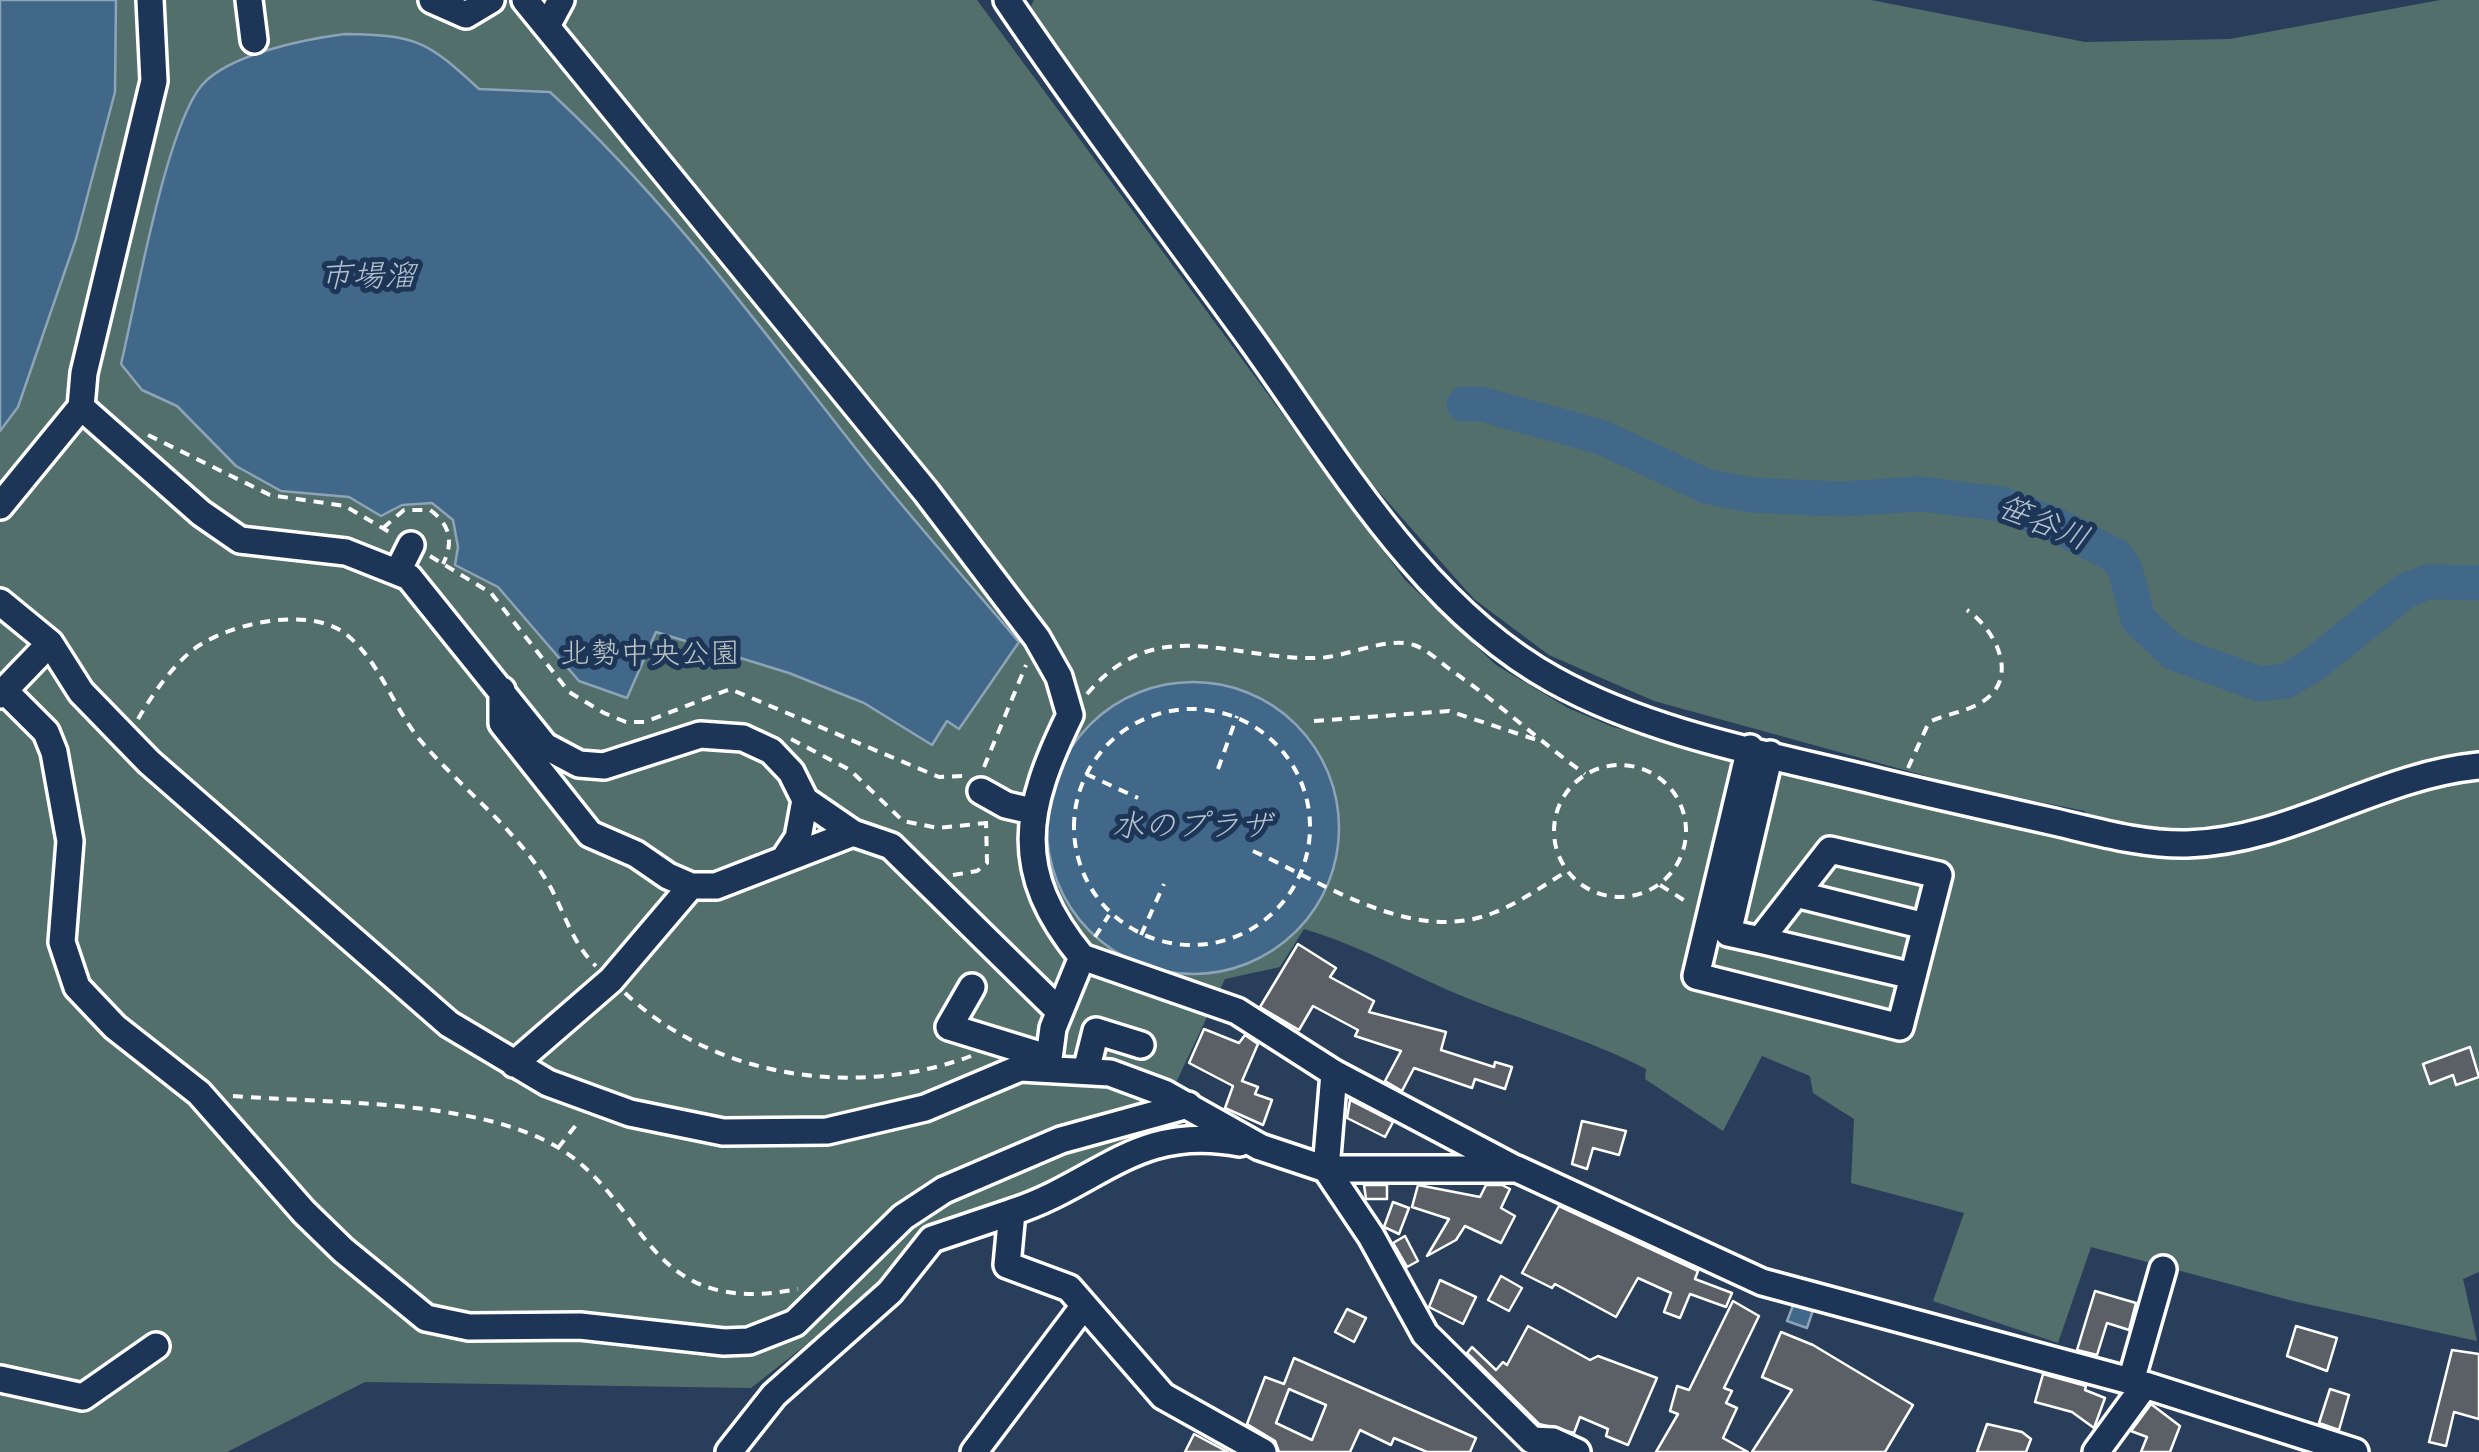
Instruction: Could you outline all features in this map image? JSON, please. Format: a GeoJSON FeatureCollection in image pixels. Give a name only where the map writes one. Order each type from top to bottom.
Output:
{"type":"FeatureCollection","features":[{"type":"Feature","properties":{"kind":"street"},"geometry":{"type":"LineString","coordinates":[[0,506],[81,407],[84,373],[154,81],[150,0]]}},
{"type":"Feature","properties":{"kind":"street"},"geometry":{"type":"LineString","coordinates":[[249,0],[254,40]]}},
{"type":"Feature","properties":{"kind":"street"},"geometry":{"type":"LineString","coordinates":[[432,0],[466,14],[491,0]]}},
{"type":"Feature","properties":{"kind":"street"},"geometry":{"type":"LineString","coordinates":[[524,0],[926,492],[1037,638],[1058,677],[1070,715],[1042,772],[1032,812],[1031,853],[1036,881],[1056,922],[1082,957],[1236,1012],[1334,1072],[1516,1169],[1762,1282],[2138,1383],[2355,1452]]}},
{"type":"Feature","properties":{"kind":"street"},"geometry":{"type":"LineString","coordinates":[[547,26],[561,0]]}},
{"type":"Feature","properties":{"kind":"street"},"geometry":{"type":"LineString","coordinates":[[1007,0],[1370,504],[1441,592],[1482,633],[1554,680],[1644,720],[1760,751],[2122,838],[2184,844],[2252,834],[2302,820],[2393,782],[2479,766]]}},
{"type":"Feature","properties":{"kind":"street"},"geometry":{"type":"LineString","coordinates":[[81,407],[201,513],[240,540],[346,552],[398,572],[423,589],[545,746],[579,764],[604,766],[700,735],[743,738],[770,751],[792,772],[805,800],[853,833],[891,846],[1059,1011]]}},
{"type":"Feature","properties":{"kind":"street"},"geometry":{"type":"LineString","coordinates":[[398,572],[412,546]]}},
{"type":"Feature","properties":{"kind":"street"},"geometry":{"type":"LineString","coordinates":[[0,602],[50,643],[80,692],[125,739],[448,1024],[514,1064],[595,1100],[630,1113],[723,1132],[791,1134],[872,1123],[925,1108],[1020,1068],[1048,1066],[1110,1073],[1164,1093],[1260,1147]]}},
{"type":"Feature","properties":{"kind":"street"},"geometry":{"type":"LineString","coordinates":[[50,643],[2,693],[46,732],[54,752],[70,841],[62,942],[77,987],[114,1028],[199,1093],[304,1212],[343,1250],[409,1308],[448,1325],[600,1327],[724,1342],[749,1341],[795,1323],[902,1217],[944,1190],[1061,1140],[1188,1106]]}},
{"type":"Feature","properties":{"kind":"street"},"geometry":{"type":"LineString","coordinates":[[502,690],[502,723],[590,834],[636,854],[691,886],[716,886],[853,833]]}},
{"type":"Feature","properties":{"kind":"street"},"geometry":{"type":"LineString","coordinates":[[1760,751],[1728,934],[1912,976]]}},
{"type":"Feature","properties":{"kind":"street"},"geometry":{"type":"LineString","coordinates":[[1760,751],[1696,976],[1900,1027],[1938,875],[1830,850],[1760,940]]}},
{"type":"Feature","properties":{"kind":"street"},"geometry":{"type":"LineString","coordinates":[[981,791],[1006,805],[1032,812]]}},
{"type":"Feature","properties":{"kind":"street"},"geometry":{"type":"LineString","coordinates":[[786,856],[798,838],[805,800]]}},
{"type":"Feature","properties":{"kind":"street"},"geometry":{"type":"LineString","coordinates":[[514,1064],[611,980],[691,886]]}},
{"type":"Feature","properties":{"kind":"street"},"geometry":{"type":"LineString","coordinates":[[1796,894],[1926,926]]}},
{"type":"Feature","properties":{"kind":"street"},"geometry":{"type":"LineString","coordinates":[[1048,1066],[1059,1011],[1082,957]]}},
{"type":"Feature","properties":{"kind":"street"},"geometry":{"type":"LineString","coordinates":[[972,987],[948,1027],[1040,1055],[1048,1066]]}},
{"type":"Feature","properties":{"kind":"street"},"geometry":{"type":"LineString","coordinates":[[1086,1071],[1096,1031],[1141,1045]]}},
{"type":"Feature","properties":{"kind":"street"},"geometry":{"type":"LineString","coordinates":[[1334,1072],[1326,1169],[1371,1236],[1425,1334],[1531,1446],[1553,1441],[1576,1452]]}},
{"type":"Feature","properties":{"kind":"street"},"geometry":{"type":"LineString","coordinates":[[729,1452],[774,1395],[890,1292],[932,1240],[1038,1204],[1152,1144],[1210,1137],[1260,1147],[1326,1169],[1516,1169]]}},
{"type":"Feature","properties":{"kind":"street"},"geometry":{"type":"LineString","coordinates":[[1012,1212],[1007,1266],[1069,1288],[1162,1396],[1263,1452]]}},
{"type":"Feature","properties":{"kind":"street"},"geometry":{"type":"LineString","coordinates":[[2096,1452],[2138,1383],[2163,1269]]}},
{"type":"Feature","properties":{"kind":"street"},"geometry":{"type":"LineString","coordinates":[[974,1452],[1083,1307]]}},
{"type":"Feature","properties":{"kind":"street"},"geometry":{"type":"LineString","coordinates":[[0,1379],[83,1397],[156,1346]]}},
{"type":"Feature","properties":{"kind":"path"},"geometry":{"type":"LineString","coordinates":[[133,427],[270,495],[345,506],[491,592],[569,692],[615,717],[646,722],[730,690],[939,777],[980,776],[1037,638]]}},
{"type":"Feature","properties":{"kind":"path"},"geometry":{"type":"LineString","coordinates":[[383,528],[404,510],[430,510],[446,523],[449,534],[444,564]]}},
{"type":"Feature","properties":{"kind":"path"},"geometry":{"type":"LineString","coordinates":[[1902,787],[1916,745],[1930,722],[1985,701],[1994,687],[2000,669],[1996,636],[1968,610]]}},
{"type":"Feature","properties":{"kind":"path"},"geometry":{"type":"LineString","coordinates":[[125,739],[162,681],[192,650],[237,628],[277,620],[312,620],[343,631],[370,658],[388,696],[421,740],[526,851],[546,878],[586,958],[678,1037],[772,1070],[874,1078],[948,1064],[1003,1044]]}},
{"type":"Feature","properties":{"kind":"path"},"geometry":{"type":"LineString","coordinates":[[1070,715],[1116,666],[1143,652],[1177,644],[1314,658],[1395,644],[1415,645],[1508,709],[1585,774]]}},
{"type":"Feature","properties":{"kind":"path"},"geometry":{"type":"LineString","coordinates":[[1198,708],[1238,716],[1276,744],[1293,764],[1304,789],[1311,841],[1302,873],[1278,909],[1261,926],[1240,936],[1176,942],[1140,935],[1110,915],[1077,861],[1074,816],[1086,774],[1116,735],[1154,714],[1198,708]]}},
{"type":"Feature","properties":{"kind":"path"},"geometry":{"type":"LineString","coordinates":[[1314,721],[1449,711],[1545,743]]}},
{"type":"Feature","properties":{"kind":"path"},"geometry":{"type":"LineString","coordinates":[[1218,769],[1238,716]]}},
{"type":"Feature","properties":{"kind":"path"},"geometry":{"type":"LineString","coordinates":[[779,734],[850,770],[903,820],[938,828],[986,822]]}},
{"type":"Feature","properties":{"kind":"path"},"geometry":{"type":"LineString","coordinates":[[1628,765],[1650,772],[1668,785],[1680,802],[1685,844],[1677,864],[1658,884],[1623,897],[1602,895],[1566,871],[1556,851],[1555,818],[1568,789],[1585,774],[1606,766],[1628,765]]}},
{"type":"Feature","properties":{"kind":"path"},"geometry":{"type":"LineString","coordinates":[[1086,774],[1138,798]]}},
{"type":"Feature","properties":{"kind":"path"},"geometry":{"type":"LineString","coordinates":[[942,874],[959,876],[987,862],[981,791]]}},
{"type":"Feature","properties":{"kind":"path"},"geometry":{"type":"LineString","coordinates":[[1253,852],[1403,917],[1456,921],[1491,914],[1566,871]]}},
{"type":"Feature","properties":{"kind":"path"},"geometry":{"type":"LineString","coordinates":[[1140,935],[1164,884]]}},
{"type":"Feature","properties":{"kind":"path"},"geometry":{"type":"LineString","coordinates":[[1658,884],[1698,909]]}},
{"type":"Feature","properties":{"kind":"path"},"geometry":{"type":"LineString","coordinates":[[199,1093],[459,1114],[505,1124],[557,1148],[603,1189],[662,1260],[685,1278],[712,1290],[748,1295],[794,1290],[841,1277]]}},
{"type":"Feature","properties":{"kind":"path"},"geometry":{"type":"LineString","coordinates":[[557,1148],[595,1100]]}},
{"type":"Feature","properties":{"kind":"green space","name":"北勢中央公園"},"geometry":{"type":"Polygon","coordinates":[[[0,0],[977,0],[1405,580],[1496,665],[1568,708],[1613,727],[2110,851],[2085,811],[1966,787],[1654,701],[1549,655],[1474,599],[1371,483],[1030,8],[1034,0],[1871,0],[2085,42],[2230,39],[2440,0],[2479,0],[2479,1272],[2463,1279],[2477,1341],[2293,1301],[2091,1247],[2058,1343],[1933,1301],[1964,1213],[1851,1183],[1854,1119],[1813,1093],[1810,1076],[1762,1056],[1723,1131],[1645,1079],[1646,1069],[1624,1058],[1467,998],[1345,943],[1304,929],[1280,967],[1225,979],[1153,1131],[1011,1201],[881,1286],[751,1388],[365,1382],[227,1452],[0,1452],[0,0]]]}},
{"type":"Feature","properties":{"kind":"water"},"geometry":{"type":"Polygon","coordinates":[[[0,0],[116,0],[115,92],[76,239],[18,407],[0,431],[0,0]]]}},
{"type":"Feature","properties":{"kind":"water","name":"市場溜"},"geometry":{"type":"Polygon","coordinates":[[[345,34],[389,36],[420,44],[446,60],[479,89],[550,92],[673,220],[877,475],[1019,642],[959,729],[947,721],[932,745],[864,703],[789,673],[656,632],[627,698],[579,681],[498,587],[455,565],[458,547],[453,520],[432,503],[402,505],[381,516],[349,497],[281,491],[236,466],[177,406],[142,390],[121,364],[165,175],[189,107],[202,85],[230,65],[290,44],[345,34]]]}},
{"type":"Feature","properties":{"kind":"water","name":"水のプラザ"},"geometry":{"type":"Polygon","coordinates":[[[1193,682],[1222,684],[1249,693],[1297,724],[1328,772],[1337,799],[1337,857],[1328,884],[1297,932],[1249,963],[1222,972],[1193,974],[1164,972],[1137,963],[1089,932],[1058,884],[1049,857],[1047,828],[1049,799],[1058,772],[1089,724],[1137,693],[1164,684],[1193,682]]]}},
{"type":"Feature","properties":{"kind":"water"},"geometry":{"type":"Polygon","coordinates":[[[1794,1303],[1813,1310],[1807,1328],[1787,1321],[1794,1303]]]}},
{"type":"Feature","properties":{"kind":"building"},"geometry":{"type":"Polygon","coordinates":[[[1298,944],[1336,968],[1330,977],[1374,1001],[1369,1012],[1446,1032],[1441,1050],[1494,1067],[1495,1062],[1512,1067],[1505,1089],[1475,1079],[1472,1088],[1414,1068],[1402,1091],[1385,1081],[1401,1051],[1355,1036],[1358,1030],[1313,1006],[1299,1030],[1260,1007],[1298,944]]]}},
{"type":"Feature","properties":{"kind":"building"},"geometry":{"type":"Polygon","coordinates":[[[1204,1029],[1239,1043],[1245,1035],[1258,1044],[1242,1081],[1258,1087],[1255,1094],[1272,1100],[1263,1125],[1225,1108],[1233,1086],[1189,1063],[1204,1029]]]}},
{"type":"Feature","properties":{"kind":"building"},"geometry":{"type":"Polygon","coordinates":[[[2470,1047],[2479,1077],[2456,1085],[2453,1075],[2430,1084],[2423,1064],[2470,1047]]]}},
{"type":"Feature","properties":{"kind":"building"},"geometry":{"type":"Polygon","coordinates":[[[1350,1100],[1393,1122],[1385,1137],[1347,1118],[1350,1100]]]}},
{"type":"Feature","properties":{"kind":"building"},"geometry":{"type":"Polygon","coordinates":[[[1582,1121],[1626,1131],[1619,1155],[1593,1148],[1587,1169],[1572,1164],[1582,1121]]]}},
{"type":"Feature","properties":{"kind":"building"},"geometry":{"type":"Polygon","coordinates":[[[1364,1185],[1387,1185],[1387,1199],[1366,1199],[1364,1185]]]}},
{"type":"Feature","properties":{"kind":"building"},"geometry":{"type":"Polygon","coordinates":[[[1418,1185],[1480,1197],[1486,1185],[1502,1185],[1510,1189],[1501,1208],[1515,1216],[1501,1243],[1465,1226],[1456,1240],[1427,1256],[1449,1219],[1412,1207],[1418,1185]]]}},
{"type":"Feature","properties":{"kind":"building"},"geometry":{"type":"Polygon","coordinates":[[[1393,1202],[1409,1208],[1399,1234],[1384,1227],[1393,1202]]]}},
{"type":"Feature","properties":{"kind":"building"},"geometry":{"type":"Polygon","coordinates":[[[1559,1206],[1698,1271],[1695,1279],[1732,1293],[1726,1307],[1690,1294],[1680,1318],[1664,1312],[1671,1293],[1638,1278],[1616,1317],[1555,1284],[1552,1288],[1522,1273],[1559,1206]]]}},
{"type":"Feature","properties":{"kind":"building"},"geometry":{"type":"Polygon","coordinates":[[[1405,1236],[1418,1261],[1407,1267],[1393,1243],[1405,1236]]]}},
{"type":"Feature","properties":{"kind":"building"},"geometry":{"type":"Polygon","coordinates":[[[1501,1276],[1522,1288],[1509,1311],[1488,1300],[1501,1276]]]}},
{"type":"Feature","properties":{"kind":"building"},"geometry":{"type":"Polygon","coordinates":[[[1440,1280],[1476,1297],[1463,1324],[1429,1307],[1440,1280]]]}},
{"type":"Feature","properties":{"kind":"building"},"geometry":{"type":"Polygon","coordinates":[[[2095,1291],[2136,1303],[2129,1330],[2107,1323],[2097,1355],[2077,1350],[2095,1291]]]}},
{"type":"Feature","properties":{"kind":"building"},"geometry":{"type":"Polygon","coordinates":[[[1733,1301],[1759,1316],[1724,1388],[1732,1391],[1726,1403],[1737,1408],[1723,1438],[1748,1452],[1656,1452],[1678,1414],[1670,1411],[1677,1386],[1689,1390],[1733,1301]]]}},
{"type":"Feature","properties":{"kind":"building"},"geometry":{"type":"Polygon","coordinates":[[[1347,1309],[1366,1318],[1354,1342],[1335,1332],[1347,1309]]]}},
{"type":"Feature","properties":{"kind":"building"},"geometry":{"type":"Polygon","coordinates":[[[1528,1326],[1590,1360],[1598,1356],[1657,1378],[1628,1445],[1606,1436],[1608,1429],[1580,1417],[1574,1433],[1539,1424],[1467,1353],[1472,1347],[1496,1370],[1503,1362],[1507,1365],[1528,1326]]]}},
{"type":"Feature","properties":{"kind":"building"},"geometry":{"type":"Polygon","coordinates":[[[2296,1326],[2337,1338],[2327,1371],[2287,1356],[2296,1326]]]}},
{"type":"Feature","properties":{"kind":"building"},"geometry":{"type":"Polygon","coordinates":[[[1781,1332],[1813,1345],[1913,1405],[1885,1452],[1752,1452],[1792,1390],[1762,1377],[1781,1332]]]}},
{"type":"Feature","properties":{"kind":"building"},"geometry":{"type":"Polygon","coordinates":[[[2452,1350],[2479,1354],[2479,1419],[2454,1412],[2446,1446],[2429,1442],[2452,1350]]]}},
{"type":"Feature","properties":{"kind":"building"},"geometry":{"type":"Polygon","coordinates":[[[1294,1358],[1476,1438],[1470,1452],[1427,1452],[1394,1438],[1391,1445],[1360,1430],[1350,1452],[1279,1452],[1275,1441],[1247,1424],[1265,1377],[1284,1384],[1294,1358]],[[1289,1389],[1276,1423],[1312,1440],[1326,1405],[1289,1389]]]}},
{"type":"Feature","properties":{"kind":"building"},"geometry":{"type":"Polygon","coordinates":[[[2043,1374],[2086,1386],[2085,1390],[2105,1398],[2094,1428],[2072,1412],[2035,1402],[2043,1374]]]}},
{"type":"Feature","properties":{"kind":"building"},"geometry":{"type":"Polygon","coordinates":[[[2330,1389],[2349,1395],[2339,1430],[2319,1423],[2330,1389]]]}},
{"type":"Feature","properties":{"kind":"building"},"geometry":{"type":"Polygon","coordinates":[[[2151,1404],[2180,1426],[2170,1452],[2141,1452],[2147,1437],[2131,1431],[2151,1404]]]}},
{"type":"Feature","properties":{"kind":"building"},"geometry":{"type":"Polygon","coordinates":[[[1987,1424],[2022,1432],[2031,1439],[2026,1452],[1977,1452],[1987,1424]]]}},
{"type":"Feature","properties":{"kind":"building"},"geometry":{"type":"Polygon","coordinates":[[[1194,1434],[1228,1452],[1185,1452],[1194,1434]]]}},
{"type":"Feature","properties":{"kind":"waterway","name":"笹谷川"},"geometry":{"type":"LineString","coordinates":[[1464,404],[1481,404],[1601,437],[1706,486],[1750,495],[1841,499],[1921,494],[2002,504],[2056,525],[2116,556],[2125,569],[2138,619],[2174,653],[2260,684],[2286,681],[2314,664],[2405,591],[2427,582],[2479,583]]}}]}
